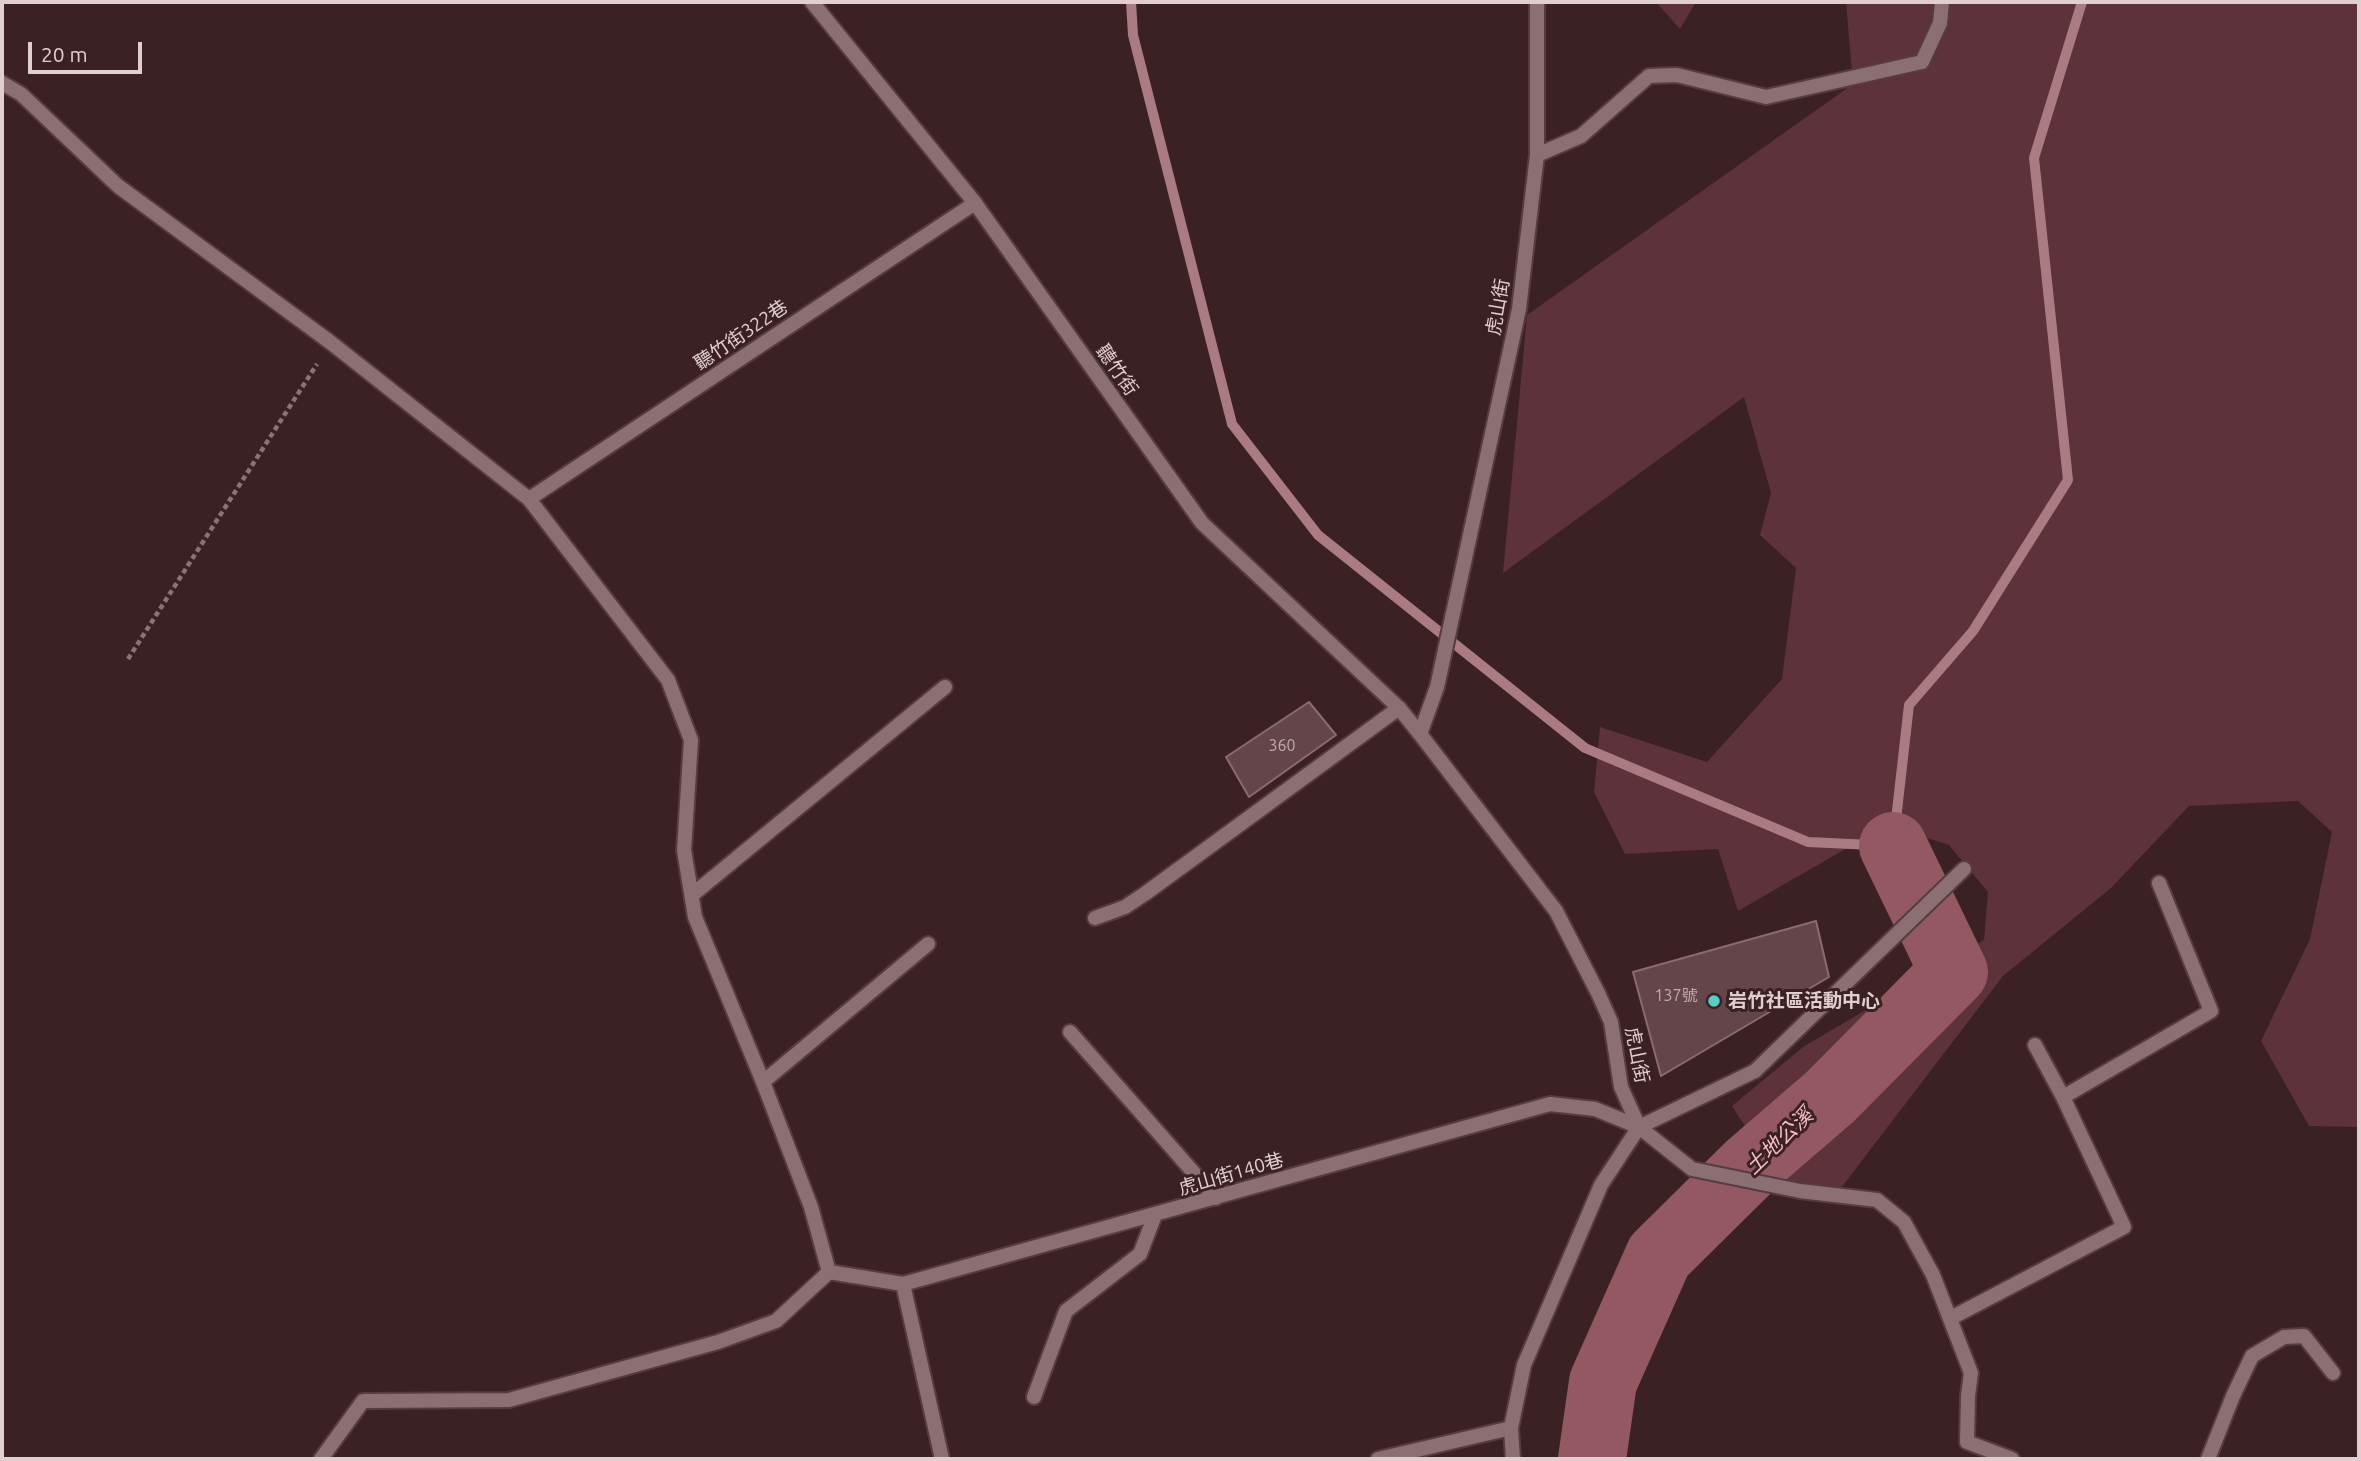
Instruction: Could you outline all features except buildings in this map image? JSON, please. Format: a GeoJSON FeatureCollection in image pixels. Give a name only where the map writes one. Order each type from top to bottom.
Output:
{"type":"FeatureCollection","features":[{"type":"Feature","properties":{"kind":"street","name":"聽竹街"},"geometry":{"type":"LineString","coordinates":[[812,2],[975,203],[1202,523],[1399,708],[1420,734]]}},
{"type":"Feature","properties":{"kind":"street","name":"虎山街"},"geometry":{"type":"LineString","coordinates":[[1537,2],[1537,155],[1519,309],[1437,687],[1420,734],[1556,911],[1611,1022],[1621,1087],[1639,1127]]}},
{"type":"Feature","properties":{"kind":"street"},"geometry":{"type":"LineString","coordinates":[[1537,155],[1581,136],[1649,76],[1677,75],[1766,97],[1922,62],[1940,23],[1942,2]]}},
{"type":"Feature","properties":{"kind":"street"},"geometry":{"type":"LineString","coordinates":[[2,83],[21,94],[118,186],[330,342],[530,499],[668,680],[691,740],[684,850],[695,917],[811,1207],[829,1272],[776,1321],[718,1342],[509,1399],[363,1401],[321,1459]]}},
{"type":"Feature","properties":{"kind":"street","name":"聽竹街322巷"},"geometry":{"type":"LineString","coordinates":[[530,499],[975,203]]}},
{"type":"Feature","properties":{"kind":"street"},"geometry":{"type":"LineString","coordinates":[[692,895],[945,687]]}},
{"type":"Feature","properties":{"kind":"street"},"geometry":{"type":"LineString","coordinates":[[1095,918],[1125,907],[1146,893],[1399,708]]}},
{"type":"Feature","properties":{"kind":"street"},"geometry":{"type":"LineString","coordinates":[[1513,1459],[1511,1428],[1524,1365],[1601,1185],[1639,1127],[1755,1071],[1964,869]]}},
{"type":"Feature","properties":{"kind":"street"},"geometry":{"type":"LineString","coordinates":[[2063,1097],[2211,1011],[2159,883]]}},
{"type":"Feature","properties":{"kind":"street"},"geometry":{"type":"LineString","coordinates":[[763,1082],[928,944]]}},
{"type":"Feature","properties":{"kind":"street"},"geometry":{"type":"LineString","coordinates":[[1070,1032],[1216,1198]]}},
{"type":"Feature","properties":{"kind":"street"},"geometry":{"type":"LineString","coordinates":[[1951,1318],[2124,1227],[2063,1097],[2035,1045]]}},
{"type":"Feature","properties":{"kind":"street","name":"虎山街140巷"},"geometry":{"type":"LineString","coordinates":[[829,1272],[903,1284],[1550,1104],[1595,1109],[1639,1127]]}},
{"type":"Feature","properties":{"kind":"street"},"geometry":{"type":"LineString","coordinates":[[1639,1127],[1692,1168],[1800,1191],[1877,1200],[1903,1222],[1933,1275],[1971,1373],[1967,1442],[2012,1459]]}},
{"type":"Feature","properties":{"kind":"street"},"geometry":{"type":"LineString","coordinates":[[1034,1397],[1066,1311],[1140,1254],[1155,1215]]}},
{"type":"Feature","properties":{"kind":"street"},"geometry":{"type":"LineString","coordinates":[[903,1284],[942,1459]]}},
{"type":"Feature","properties":{"kind":"street"},"geometry":{"type":"LineString","coordinates":[[2208,1459],[2252,1356],[2284,1337],[2304,1336],[2333,1373]]}},
{"type":"Feature","properties":{"kind":"street"},"geometry":{"type":"LineString","coordinates":[[1378,1459],[1511,1428]]}},
{"type":"Feature","properties":{"kind":"path"},"geometry":{"type":"LineString","coordinates":[[128,659],[330,342]]}},
{"type":"Feature","properties":{"kind":"shaded area"},"geometry":{"type":"Polygon","coordinates":[[[1656,2],[1696,2],[1680,29],[1656,2]]]}},
{"type":"Feature","properties":{"kind":"shaded area"},"geometry":{"type":"Polygon","coordinates":[[[1846,2],[2359,2],[2359,1127],[2309,1126],[2261,1041],[2310,939],[2332,832],[2298,801],[2189,806],[2111,888],[2003,976],[1838,1192],[1785,1189],[1732,1106],[1803,1047],[1984,940],[1988,892],[1949,845],[1887,825],[1738,911],[1718,849],[1625,854],[1594,792],[1600,727],[1707,762],[1782,679],[1796,568],[1760,535],[1771,493],[1744,397],[1503,573],[1527,315],[1853,84],[1846,2]]]}},
{"type":"Feature","properties":{"kind":"waterway"},"geometry":{"type":"LineString","coordinates":[[1131,2],[1133,35],[1232,424],[1318,535],[1585,748],[1808,842],[1893,846],[1909,705],[1973,631],[2068,480],[2034,158],[2082,2]]}},
{"type":"Feature","properties":{"kind":"waterway","name":"土地公溪"},"geometry":{"type":"LineString","coordinates":[[1592,1459],[1603,1382],[1659,1256],[1750,1166],[1830,1097],[1954,972],[1893,846]]}},
{"type":"Feature","properties":{"kind":"place","name":"岩竹社區活動中心"},"geometry":{"type":"Point","coordinates":[1714,1001]}}]}
